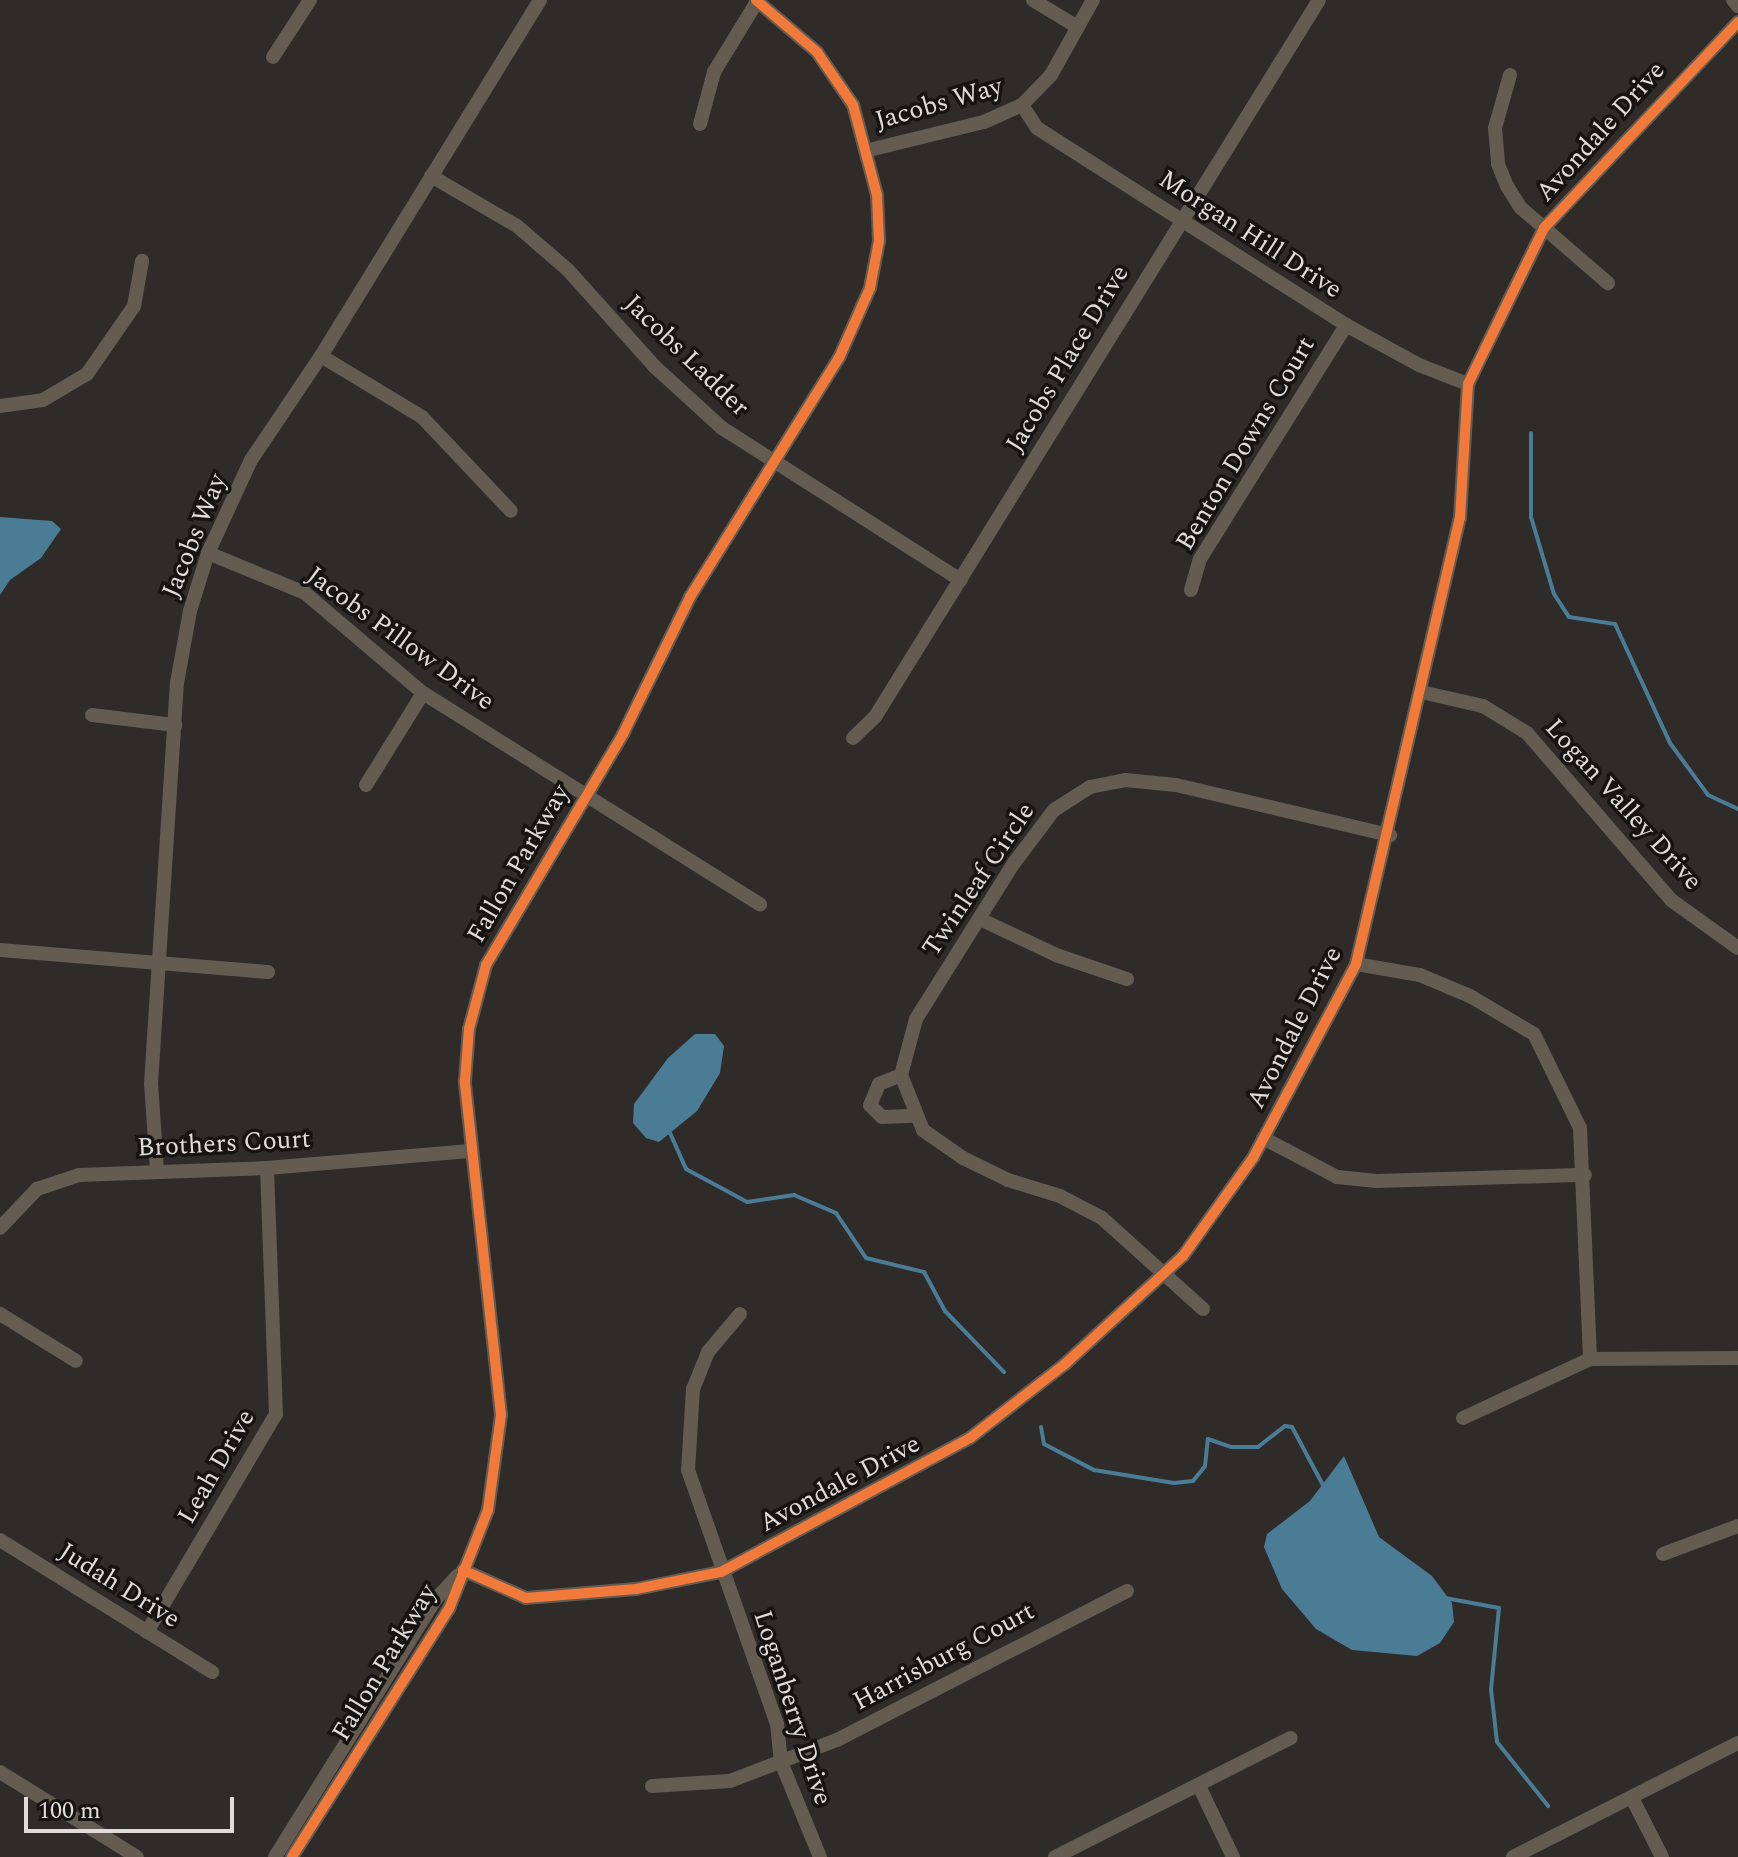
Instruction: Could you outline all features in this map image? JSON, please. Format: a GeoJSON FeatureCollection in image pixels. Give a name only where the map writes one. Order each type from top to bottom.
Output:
{"type":"FeatureCollection","features":[{"type":"Feature","properties":{"kind":"street"},"geometry":{"type":"LineString","coordinates":[[273,57],[310,0]]}},
{"type":"Feature","properties":{"kind":"street","name":"Jacobs Way"},"geometry":{"type":"LineString","coordinates":[[157,1171],[151,1084],[175,725],[185,634],[208,553],[251,460],[321,356],[540,0]]}},
{"type":"Feature","properties":{"kind":"street"},"geometry":{"type":"LineString","coordinates":[[700,124],[714,72],[757,0]]}},
{"type":"Feature","properties":{"kind":"street","name":"Fallon Parkway"},"geometry":{"type":"LineString","coordinates":[[292,1857],[449,1609],[488,1510],[501,1415],[470,1151],[466,1058],[486,965],[623,734],[690,597],[845,346],[870,288],[879,241],[869,150],[853,105],[834,74],[798,33],[757,0]]}},
{"type":"Feature","properties":{"kind":"street"},"geometry":{"type":"LineString","coordinates":[[1033,0],[1076,26]]}},
{"type":"Feature","properties":{"kind":"street","name":"Jacobs Way"},"geometry":{"type":"LineString","coordinates":[[869,150],[984,122],[1022,105],[1051,75],[1093,0]]}},
{"type":"Feature","properties":{"kind":"street","name":"Jacobs Place Drive"},"geometry":{"type":"LineString","coordinates":[[853,738],[875,717],[1319,0]]}},
{"type":"Feature","properties":{"kind":"street"},"geometry":{"type":"LineString","coordinates":[[1733,0],[1738,6]]}},
{"type":"Feature","properties":{"kind":"street","name":"Avondale Drive"},"geometry":{"type":"LineString","coordinates":[[463,1570],[526,1598],[636,1589],[721,1572],[970,1438],[1164,1277],[1263,1138],[1310,1058],[1356,964],[1390,835],[1460,518],[1468,384],[1544,228],[1738,22]]}},
{"type":"Feature","properties":{"kind":"street"},"geometry":{"type":"LineString","coordinates":[[1510,75],[1495,128],[1498,164],[1521,208],[1608,283]]}},
{"type":"Feature","properties":{"kind":"street","name":"Morgan Hill Drive"},"geometry":{"type":"LineString","coordinates":[[1022,105],[1037,128],[1346,325],[1419,365],[1468,384]]}},
{"type":"Feature","properties":{"kind":"street","name":"Jacobs Ladder"},"geometry":{"type":"LineString","coordinates":[[431,176],[517,226],[568,270],[682,393],[772,463],[961,580]]}},
{"type":"Feature","properties":{"kind":"street"},"geometry":{"type":"LineString","coordinates":[[0,406],[43,400],[87,374],[134,306],[142,261]]}},
{"type":"Feature","properties":{"kind":"street","name":"Benton Downs Court"},"geometry":{"type":"LineString","coordinates":[[1191,590],[1200,559],[1346,325]]}},
{"type":"Feature","properties":{"kind":"street"},"geometry":{"type":"LineString","coordinates":[[321,356],[422,417],[511,511]]}},
{"type":"Feature","properties":{"kind":"street","name":"Jacobs Pillow Drive"},"geometry":{"type":"LineString","coordinates":[[208,553],[305,593],[423,693],[760,904]]}},
{"type":"Feature","properties":{"kind":"street","name":"Logan Valley Drive"},"geometry":{"type":"LineString","coordinates":[[1421,692],[1483,706],[1527,733],[1671,900],[1738,948]]}},
{"type":"Feature","properties":{"kind":"street"},"geometry":{"type":"LineString","coordinates":[[366,785],[423,693]]}},
{"type":"Feature","properties":{"kind":"street"},"geometry":{"type":"LineString","coordinates":[[92,715],[175,725]]}},
{"type":"Feature","properties":{"kind":"street","name":"Twinleaf Circle"},"geometry":{"type":"LineString","coordinates":[[901,1075],[916,1019],[980,919],[1054,810],[1090,787],[1113,782],[1176,785],[1390,835]]}},
{"type":"Feature","properties":{"kind":"street"},"geometry":{"type":"LineString","coordinates":[[980,919],[1056,955],[1127,979]]}},
{"type":"Feature","properties":{"kind":"street"},"geometry":{"type":"LineString","coordinates":[[0,950],[161,966],[268,972]]}},
{"type":"Feature","properties":{"kind":"street"},"geometry":{"type":"LineString","coordinates":[[1356,964],[1420,975],[1470,996],[1534,1034],[1580,1128],[1585,1175],[1590,1359]]}},
{"type":"Feature","properties":{"kind":"street"},"geometry":{"type":"LineString","coordinates":[[915,1116],[882,1117],[870,1105],[879,1084],[901,1075],[923,1130],[963,1158],[1008,1180],[1060,1196],[1102,1218],[1203,1309]]}},
{"type":"Feature","properties":{"kind":"street"},"geometry":{"type":"LineString","coordinates":[[1263,1138],[1337,1177],[1377,1181],[1585,1175]]}},
{"type":"Feature","properties":{"kind":"street","name":"Brothers Court"},"geometry":{"type":"LineString","coordinates":[[0,1228],[18,1202],[37,1189],[79,1175],[267,1168],[470,1151]]}},
{"type":"Feature","properties":{"kind":"street","name":"Leah Drive"},"geometry":{"type":"LineString","coordinates":[[147,1632],[276,1414],[267,1168]]}},
{"type":"Feature","properties":{"kind":"street"},"geometry":{"type":"LineString","coordinates":[[0,1314],[76,1361]]}},
{"type":"Feature","properties":{"kind":"street","name":"Loganberry Drive"},"geometry":{"type":"LineString","coordinates":[[740,1314],[708,1352],[693,1389],[688,1421],[688,1470],[721,1572],[777,1724],[781,1762],[820,1857]]}},
{"type":"Feature","properties":{"kind":"street"},"geometry":{"type":"LineString","coordinates":[[1463,1418],[1590,1359],[1738,1358]]}},
{"type":"Feature","properties":{"kind":"street"},"geometry":{"type":"LineString","coordinates":[[1663,1554],[1738,1526]]}},
{"type":"Feature","properties":{"kind":"street","name":"Judah Drive"},"geometry":{"type":"LineString","coordinates":[[0,1540],[212,1672]]}},
{"type":"Feature","properties":{"kind":"street","name":"Fallon Parkway"},"geometry":{"type":"LineString","coordinates":[[275,1857],[435,1600],[463,1570]]}},
{"type":"Feature","properties":{"kind":"street","name":"Harrisburg Court"},"geometry":{"type":"LineString","coordinates":[[652,1786],[730,1781],[837,1740],[1127,1591]]}},
{"type":"Feature","properties":{"kind":"street"},"geometry":{"type":"LineString","coordinates":[[1055,1857],[1291,1738]]}},
{"type":"Feature","properties":{"kind":"street"},"geometry":{"type":"LineString","coordinates":[[1513,1857],[1633,1800],[1738,1743]]}},
{"type":"Feature","properties":{"kind":"street"},"geometry":{"type":"LineString","coordinates":[[0,1772],[135,1856]]}},
{"type":"Feature","properties":{"kind":"street"},"geometry":{"type":"LineString","coordinates":[[1199,1786],[1233,1857]]}},
{"type":"Feature","properties":{"kind":"street"},"geometry":{"type":"LineString","coordinates":[[1633,1800],[1662,1857]]}},
{"type":"Feature","properties":{"kind":"water"},"geometry":{"type":"Polygon","coordinates":[[[0,517],[52,521],[61,529],[41,558],[10,580],[0,595],[0,517]]]}},
{"type":"Feature","properties":{"kind":"water"},"geometry":{"type":"Polygon","coordinates":[[[695,1034],[715,1034],[724,1046],[720,1073],[697,1111],[659,1142],[646,1138],[633,1123],[634,1104],[668,1058],[695,1034]]]}},
{"type":"Feature","properties":{"kind":"water"},"geometry":{"type":"Polygon","coordinates":[[[1344,1456],[1379,1537],[1432,1576],[1452,1603],[1454,1622],[1440,1643],[1417,1656],[1352,1650],[1316,1629],[1282,1589],[1264,1547],[1267,1534],[1310,1501],[1344,1456]]]}},
{"type":"Feature","properties":{"kind":"waterway"},"geometry":{"type":"LineString","coordinates":[[1531,433],[1531,517],[1554,594],[1569,617],[1615,624],[1670,743],[1708,795],[1738,809]]}},
{"type":"Feature","properties":{"kind":"waterway"},"geometry":{"type":"LineString","coordinates":[[670,1133],[686,1169],[747,1202],[794,1195],[836,1213],[866,1258],[924,1272],[945,1311],[1004,1372]]}},
{"type":"Feature","properties":{"kind":"waterway"},"geometry":{"type":"LineString","coordinates":[[1041,1427],[1044,1444],[1094,1470],[1174,1483],[1193,1481],[1205,1466],[1208,1439],[1231,1447],[1258,1447],[1285,1426],[1292,1427],[1324,1487]]}},
{"type":"Feature","properties":{"kind":"waterway"},"geometry":{"type":"LineString","coordinates":[[1445,1598],[1499,1608],[1491,1689],[1497,1742],[1548,1806]]}},
{"type":"Feature","properties":{"kind":"cycle path"},"geometry":{"type":"LineString","coordinates":[[292,1857],[449,1609],[488,1510],[501,1415],[465,1081],[469,1029],[486,965],[623,734],[690,597],[839,358],[870,288],[879,241],[877,195],[853,105],[817,52],[756,0]]}},
{"type":"Feature","properties":{"kind":"cycle path"},"geometry":{"type":"LineString","coordinates":[[463,1570],[526,1598],[636,1589],[721,1572],[970,1438],[1065,1364],[1183,1256],[1253,1158],[1356,964],[1460,518],[1468,384],[1544,228],[1738,22]]}}]}
